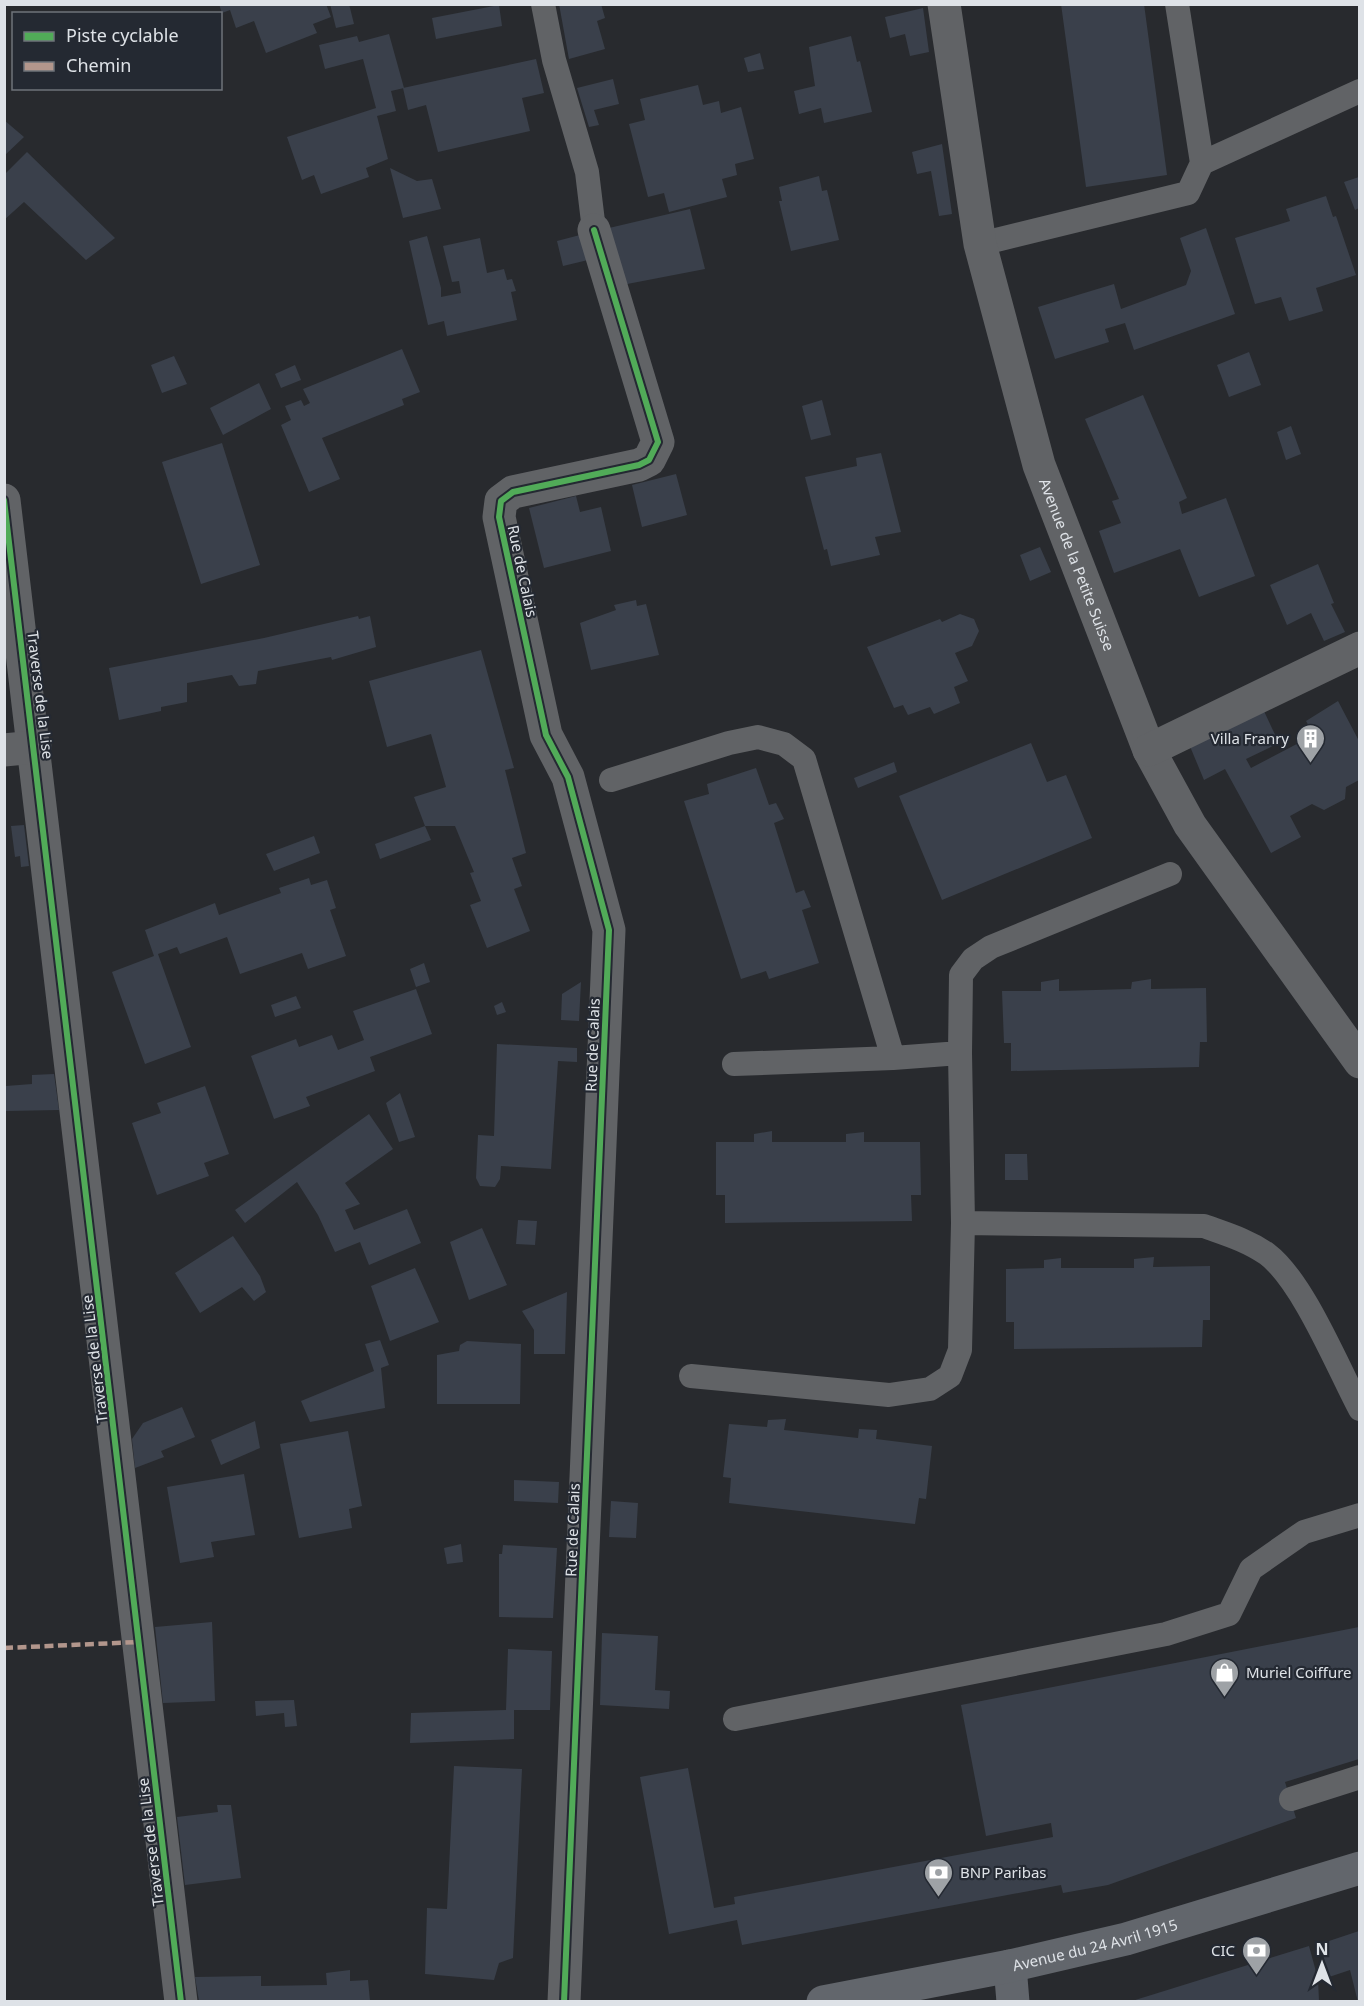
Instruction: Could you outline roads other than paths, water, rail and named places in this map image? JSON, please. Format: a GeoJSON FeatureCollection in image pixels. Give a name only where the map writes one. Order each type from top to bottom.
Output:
{"type":"FeatureCollection","features":[{"type":"Feature","properties":{"kind":"main road","name":"Avenue du 24 Avril 1915"},"geometry":{"type":"LineString","coordinates":[[823,2001],[1010,1966],[1126,1939],[1359,1868]]}},
{"type":"Feature","properties":{"kind":"main road"},"geometry":{"type":"LineString","coordinates":[[1010,1966],[1013,2001]]}},
{"type":"Feature","properties":{"kind":"street","name":"Avenue de la Petite Suisse"},"geometry":{"type":"LineString","coordinates":[[944,4],[980,244],[1039,465],[1149,750],[1190,825],[1359,1062]]}},
{"type":"Feature","properties":{"kind":"street","name":"Rue de Calais"},"geometry":{"type":"LineString","coordinates":[[564,2001],[609,930],[568,777],[546,735],[499,518],[501,501],[513,492],[639,465],[649,460],[658,442],[594,230]]}},
{"type":"Feature","properties":{"kind":"street","name":"Traverse de la Lise"},"geometry":{"type":"LineString","coordinates":[[4,500],[20,749],[181,2001]]}},
{"type":"Feature","properties":{"kind":"street"},"geometry":{"type":"LineString","coordinates":[[1149,750],[1359,648]]}},
{"type":"Feature","properties":{"kind":"lane"},"geometry":{"type":"LineString","coordinates":[[543,4],[554,60],[587,172],[594,230]]}},
{"type":"Feature","properties":{"kind":"lane"},"geometry":{"type":"LineString","coordinates":[[980,244],[1188,193],[1202,163],[1177,4]]}},
{"type":"Feature","properties":{"kind":"lane"},"geometry":{"type":"LineString","coordinates":[[1202,163],[1359,92]]}},
{"type":"Feature","properties":{"kind":"lane"},"geometry":{"type":"LineString","coordinates":[[611,780],[729,743],[758,737],[784,744],[804,759],[893,1058]]}},
{"type":"Feature","properties":{"kind":"lane"},"geometry":{"type":"LineString","coordinates":[[691,1376],[889,1395],[930,1389],[950,1376],[960,1350],[963,1223],[961,975],[973,959],[991,946],[1170,874]]}},
{"type":"Feature","properties":{"kind":"lane"},"geometry":{"type":"LineString","coordinates":[[734,1064],[960,1053]]}},
{"type":"Feature","properties":{"kind":"lane"},"geometry":{"type":"LineString","coordinates":[[963,1223],[1204,1226],[1241,1238],[1269,1255],[1295,1284],[1359,1409]]}},
{"type":"Feature","properties":{"kind":"lane"},"geometry":{"type":"LineString","coordinates":[[735,1719],[1166,1634],[1228,1614],[1251,1569],[1304,1532],[1359,1515]]}},
{"type":"Feature","properties":{"kind":"lane"},"geometry":{"type":"LineString","coordinates":[[1291,1798],[1359,1777]]}},
{"type":"Feature","properties":{"kind":"place","name":"Villa Franry"},"geometry":{"type":"Point","coordinates":[1310,764]}},
{"type":"Feature","properties":{"kind":"place","name":"Muriel Coiffure"},"geometry":{"type":"Point","coordinates":[1225,1698]}},
{"type":"Feature","properties":{"kind":"place","name":"BNP Paribas"},"geometry":{"type":"Point","coordinates":[939,1898]}},
{"type":"Feature","properties":{"kind":"place","name":"CIC"},"geometry":{"type":"Point","coordinates":[1256,1976]}}]}
